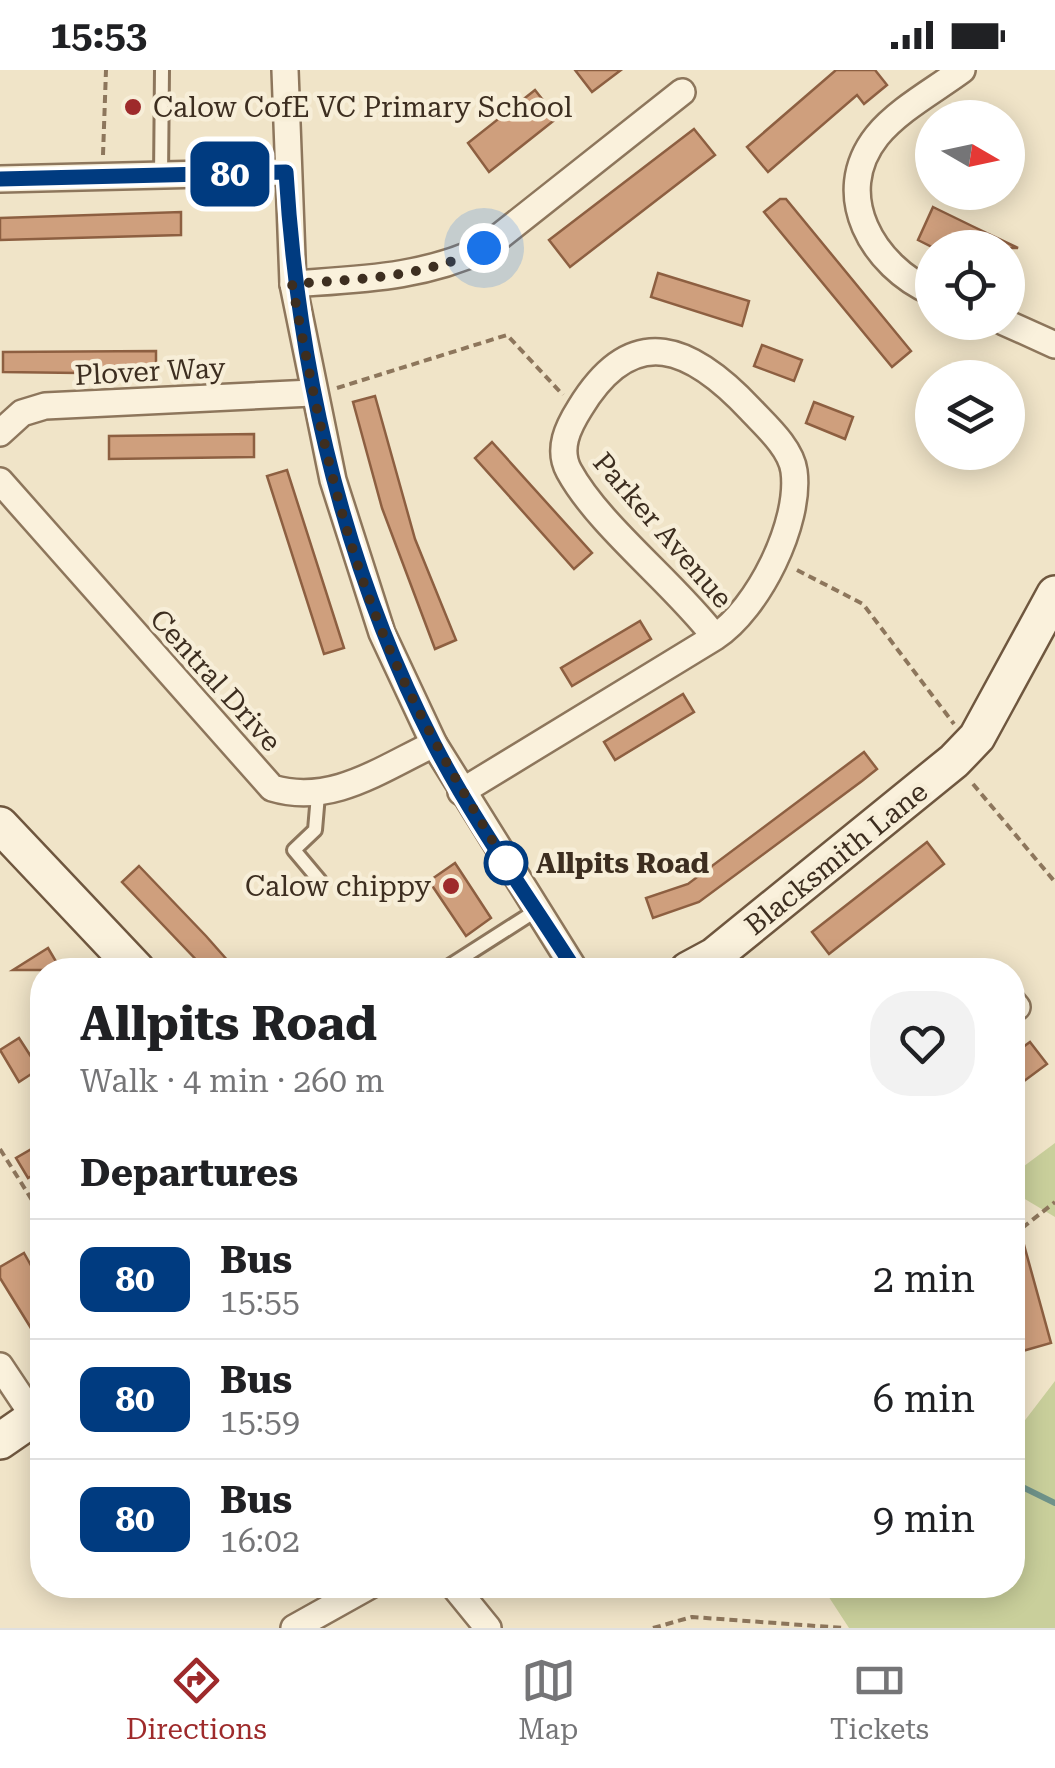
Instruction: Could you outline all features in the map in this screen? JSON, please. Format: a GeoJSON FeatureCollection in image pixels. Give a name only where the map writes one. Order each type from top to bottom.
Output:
{"type":"FeatureCollection","features":[{"type":"Feature","properties":{"kind":"street"},"geometry":{"type":"LineString","coordinates":[[285,70],[292,284],[333,480],[382,634],[434,744],[567,958]]}},
{"type":"Feature","properties":{"kind":"street"},"geometry":{"type":"LineString","coordinates":[[915,284],[880,256],[864,230],[860,182],[876,137],[962,70]]}},
{"type":"Feature","properties":{"kind":"street"},"geometry":{"type":"LineString","coordinates":[[292,284],[398,276],[450,265],[484,248],[682,92]]}},
{"type":"Feature","properties":{"kind":"street"},"geometry":{"type":"LineString","coordinates":[[0,179],[286,172]]}},
{"type":"Feature","properties":{"kind":"street"},"geometry":{"type":"LineString","coordinates":[[1025,332],[1055,346]]}},
{"type":"Feature","properties":{"kind":"street","name":"Parker Avenue"},"geometry":{"type":"LineString","coordinates":[[461,792],[716,637],[737,622],[786,532],[794,468],[781,443],[720,377],[698,361],[668,351],[640,354],[590,392],[563,441],[567,468],[592,504],[672,584],[716,637]]}},
{"type":"Feature","properties":{"kind":"street","name":"Plover Way"},"geometry":{"type":"LineString","coordinates":[[0,433],[22,413],[45,406],[312,393]]}},
{"type":"Feature","properties":{"kind":"street","name":"Central Drive"},"geometry":{"type":"LineString","coordinates":[[0,481],[138,651],[272,788],[299,796],[318,795]]}},
{"type":"Feature","properties":{"kind":"street"},"geometry":{"type":"LineString","coordinates":[[967,747],[1055,594]]}},
{"type":"Feature","properties":{"kind":"street"},"geometry":{"type":"LineString","coordinates":[[318,795],[329,794],[434,744]]}},
{"type":"Feature","properties":{"kind":"street","name":"Blacksmith Lane"},"geometry":{"type":"LineString","coordinates":[[717,958],[967,747]]}},
{"type":"Feature","properties":{"kind":"street"},"geometry":{"type":"LineString","coordinates":[[6,842],[124,958]]}},
{"type":"Feature","properties":{"kind":"street"},"geometry":{"type":"LineString","coordinates":[[0,1366],[30,1405]]}},
{"type":"Feature","properties":{"kind":"street"},"geometry":{"type":"LineString","coordinates":[[0,1441],[30,1420]]}},
{"type":"Feature","properties":{"kind":"street"},"geometry":{"type":"LineString","coordinates":[[294,1628],[348,1598]]}},
{"type":"Feature","properties":{"kind":"street"},"geometry":{"type":"LineString","coordinates":[[464,1598],[488,1628]]}},
{"type":"Feature","properties":{"kind":"lane"},"geometry":{"type":"LineString","coordinates":[[161,177],[162,70]]}},
{"type":"Feature","properties":{"kind":"lane"},"geometry":{"type":"LineString","coordinates":[[318,795],[314,830],[294,850],[320,881]]}},
{"type":"Feature","properties":{"kind":"lane"},"geometry":{"type":"LineString","coordinates":[[462,958],[536,910]]}},
{"type":"Feature","properties":{"kind":"path"},"geometry":{"type":"LineString","coordinates":[[102,178],[106,70]]}},
{"type":"Feature","properties":{"kind":"path"},"geometry":{"type":"LineString","coordinates":[[312,393],[365,382],[506,335],[578,411]]}},
{"type":"Feature","properties":{"kind":"path"},"geometry":{"type":"LineString","coordinates":[[773,558],[863,604],[967,747],[1055,882]]}},
{"type":"Feature","properties":{"kind":"path"},"geometry":{"type":"LineString","coordinates":[[0,1149],[30,1197]]}},
{"type":"Feature","properties":{"kind":"path"},"geometry":{"type":"LineString","coordinates":[[1025,1226],[1055,1202]]}},
{"type":"Feature","properties":{"kind":"path"},"geometry":{"type":"LineString","coordinates":[[654,1628],[692,1616],[844,1628]]}},
{"type":"Feature","properties":{"kind":"green space"},"geometry":{"type":"Polygon","coordinates":[[[1055,1143],[1055,1217],[1025,1199],[1025,1165],[1055,1143]]]}},
{"type":"Feature","properties":{"kind":"green space"},"geometry":{"type":"Polygon","coordinates":[[[1055,1381],[1055,1628],[849,1628],[829,1598],[1025,1598],[1025,1420],[1055,1381]]]}},
{"type":"Feature","properties":{"kind":"building"},"geometry":{"type":"Polygon","coordinates":[[[575,70],[621,70],[592,92],[575,70]]]}},
{"type":"Feature","properties":{"kind":"building"},"geometry":{"type":"Polygon","coordinates":[[[836,70],[875,70],[887,85],[864,104],[857,95],[768,172],[747,147],[836,70]]]}},
{"type":"Feature","properties":{"kind":"building"},"geometry":{"type":"Polygon","coordinates":[[[535,90],[557,118],[489,172],[468,143],[535,90]]]}},
{"type":"Feature","properties":{"kind":"building"},"geometry":{"type":"Polygon","coordinates":[[[694,129],[715,155],[570,267],[549,240],[694,129]]]}},
{"type":"Feature","properties":{"kind":"building"},"geometry":{"type":"Polygon","coordinates":[[[780,199],[786,199],[911,351],[892,367],[764,212],[780,199]]]}},
{"type":"Feature","properties":{"kind":"building"},"geometry":{"type":"Polygon","coordinates":[[[932,210],[939,210],[981,230],[923,230],[932,210]]]}},
{"type":"Feature","properties":{"kind":"building"},"geometry":{"type":"Polygon","coordinates":[[[181,212],[181,235],[0,240],[0,218],[181,212]]]}},
{"type":"Feature","properties":{"kind":"building"},"geometry":{"type":"Polygon","coordinates":[[[658,273],[749,301],[742,326],[651,297],[658,273]]]}},
{"type":"Feature","properties":{"kind":"building"},"geometry":{"type":"Polygon","coordinates":[[[762,345],[802,360],[794,381],[754,366],[762,345]]]}},
{"type":"Feature","properties":{"kind":"building"},"geometry":{"type":"Polygon","coordinates":[[[156,351],[156,374],[3,372],[3,352],[156,351]]]}},
{"type":"Feature","properties":{"kind":"building"},"geometry":{"type":"Polygon","coordinates":[[[375,396],[415,539],[456,640],[435,649],[382,508],[353,402],[375,396]]]}},
{"type":"Feature","properties":{"kind":"building"},"geometry":{"type":"Polygon","coordinates":[[[814,402],[853,417],[845,439],[806,423],[814,402]]]}},
{"type":"Feature","properties":{"kind":"building"},"geometry":{"type":"Polygon","coordinates":[[[254,434],[254,457],[109,459],[109,436],[254,434]]]}},
{"type":"Feature","properties":{"kind":"building"},"geometry":{"type":"Polygon","coordinates":[[[492,442],[592,553],[574,569],[475,458],[492,442]]]}},
{"type":"Feature","properties":{"kind":"building"},"geometry":{"type":"Polygon","coordinates":[[[287,470],[344,648],[324,654],[267,476],[287,470]]]}},
{"type":"Feature","properties":{"kind":"building"},"geometry":{"type":"Polygon","coordinates":[[[640,621],[651,639],[572,686],[561,668],[640,621]]]}},
{"type":"Feature","properties":{"kind":"building"},"geometry":{"type":"Polygon","coordinates":[[[683,694],[694,712],[615,760],[604,742],[683,694]]]}},
{"type":"Feature","properties":{"kind":"building"},"geometry":{"type":"Polygon","coordinates":[[[864,752],[877,769],[862,781],[699,902],[653,918],[646,898],[688,884],[864,752]]]}},
{"type":"Feature","properties":{"kind":"building"},"geometry":{"type":"Polygon","coordinates":[[[927,842],[944,864],[829,954],[812,932],[927,842]]]}},
{"type":"Feature","properties":{"kind":"building"},"geometry":{"type":"Polygon","coordinates":[[[455,863],[491,918],[466,936],[429,881],[455,863]]]}},
{"type":"Feature","properties":{"kind":"building"},"geometry":{"type":"Polygon","coordinates":[[[139,866],[225,958],[195,958],[122,882],[139,866]]]}},
{"type":"Feature","properties":{"kind":"building"},"geometry":{"type":"Polygon","coordinates":[[[48,948],[54,958],[32,958],[48,948]]]}},
{"type":"Feature","properties":{"kind":"building"},"geometry":{"type":"Polygon","coordinates":[[[30,959],[30,970],[13,970],[30,959]]]}},
{"type":"Feature","properties":{"kind":"building"},"geometry":{"type":"Polygon","coordinates":[[[19,1038],[30,1055],[30,1075],[19,1082],[0,1050],[19,1038]]]}},
{"type":"Feature","properties":{"kind":"building"},"geometry":{"type":"Polygon","coordinates":[[[1030,1042],[1047,1064],[1025,1080],[1025,1046],[1030,1042]]]}},
{"type":"Feature","properties":{"kind":"building"},"geometry":{"type":"Polygon","coordinates":[[[30,1150],[30,1177],[28,1178],[16,1158],[30,1150]]]}},
{"type":"Feature","properties":{"kind":"building"},"geometry":{"type":"Polygon","coordinates":[[[1025,1248],[1051,1343],[1025,1350],[1025,1248]]]}},
{"type":"Feature","properties":{"kind":"building"},"geometry":{"type":"Polygon","coordinates":[[[24,1253],[30,1264],[30,1327],[0,1278],[0,1267],[24,1253]]]}},
{"type":"Feature","properties":{"kind":"waterway"},"geometry":{"type":"LineString","coordinates":[[1025,1488],[1055,1503]]}},
{"type":"Feature","properties":{"kind":"bus line","name":"80"},"geometry":{"type":"LineString","coordinates":[[0,179],[286,172],[292,284],[312,393],[333,480],[382,634],[461,792],[567,958]]}},
{"type":"Feature","properties":{"kind":"place","name":"Calow CofE VC Primary School"},"geometry":{"type":"Point","coordinates":[133,107]}},
{"type":"Feature","properties":{"kind":"place","name":"Allpits Road"},"geometry":{"type":"Point","coordinates":[506,863]}},
{"type":"Feature","properties":{"kind":"place","name":"Calow chippy"},"geometry":{"type":"Point","coordinates":[451,886]}},
{"type":"Feature","properties":{"kind":"route"},"geometry":{"type":"LineString","coordinates":[[484,248],[450,265],[398,276],[292,284],[333,480],[382,634],[434,744],[506,863]]}}]}
